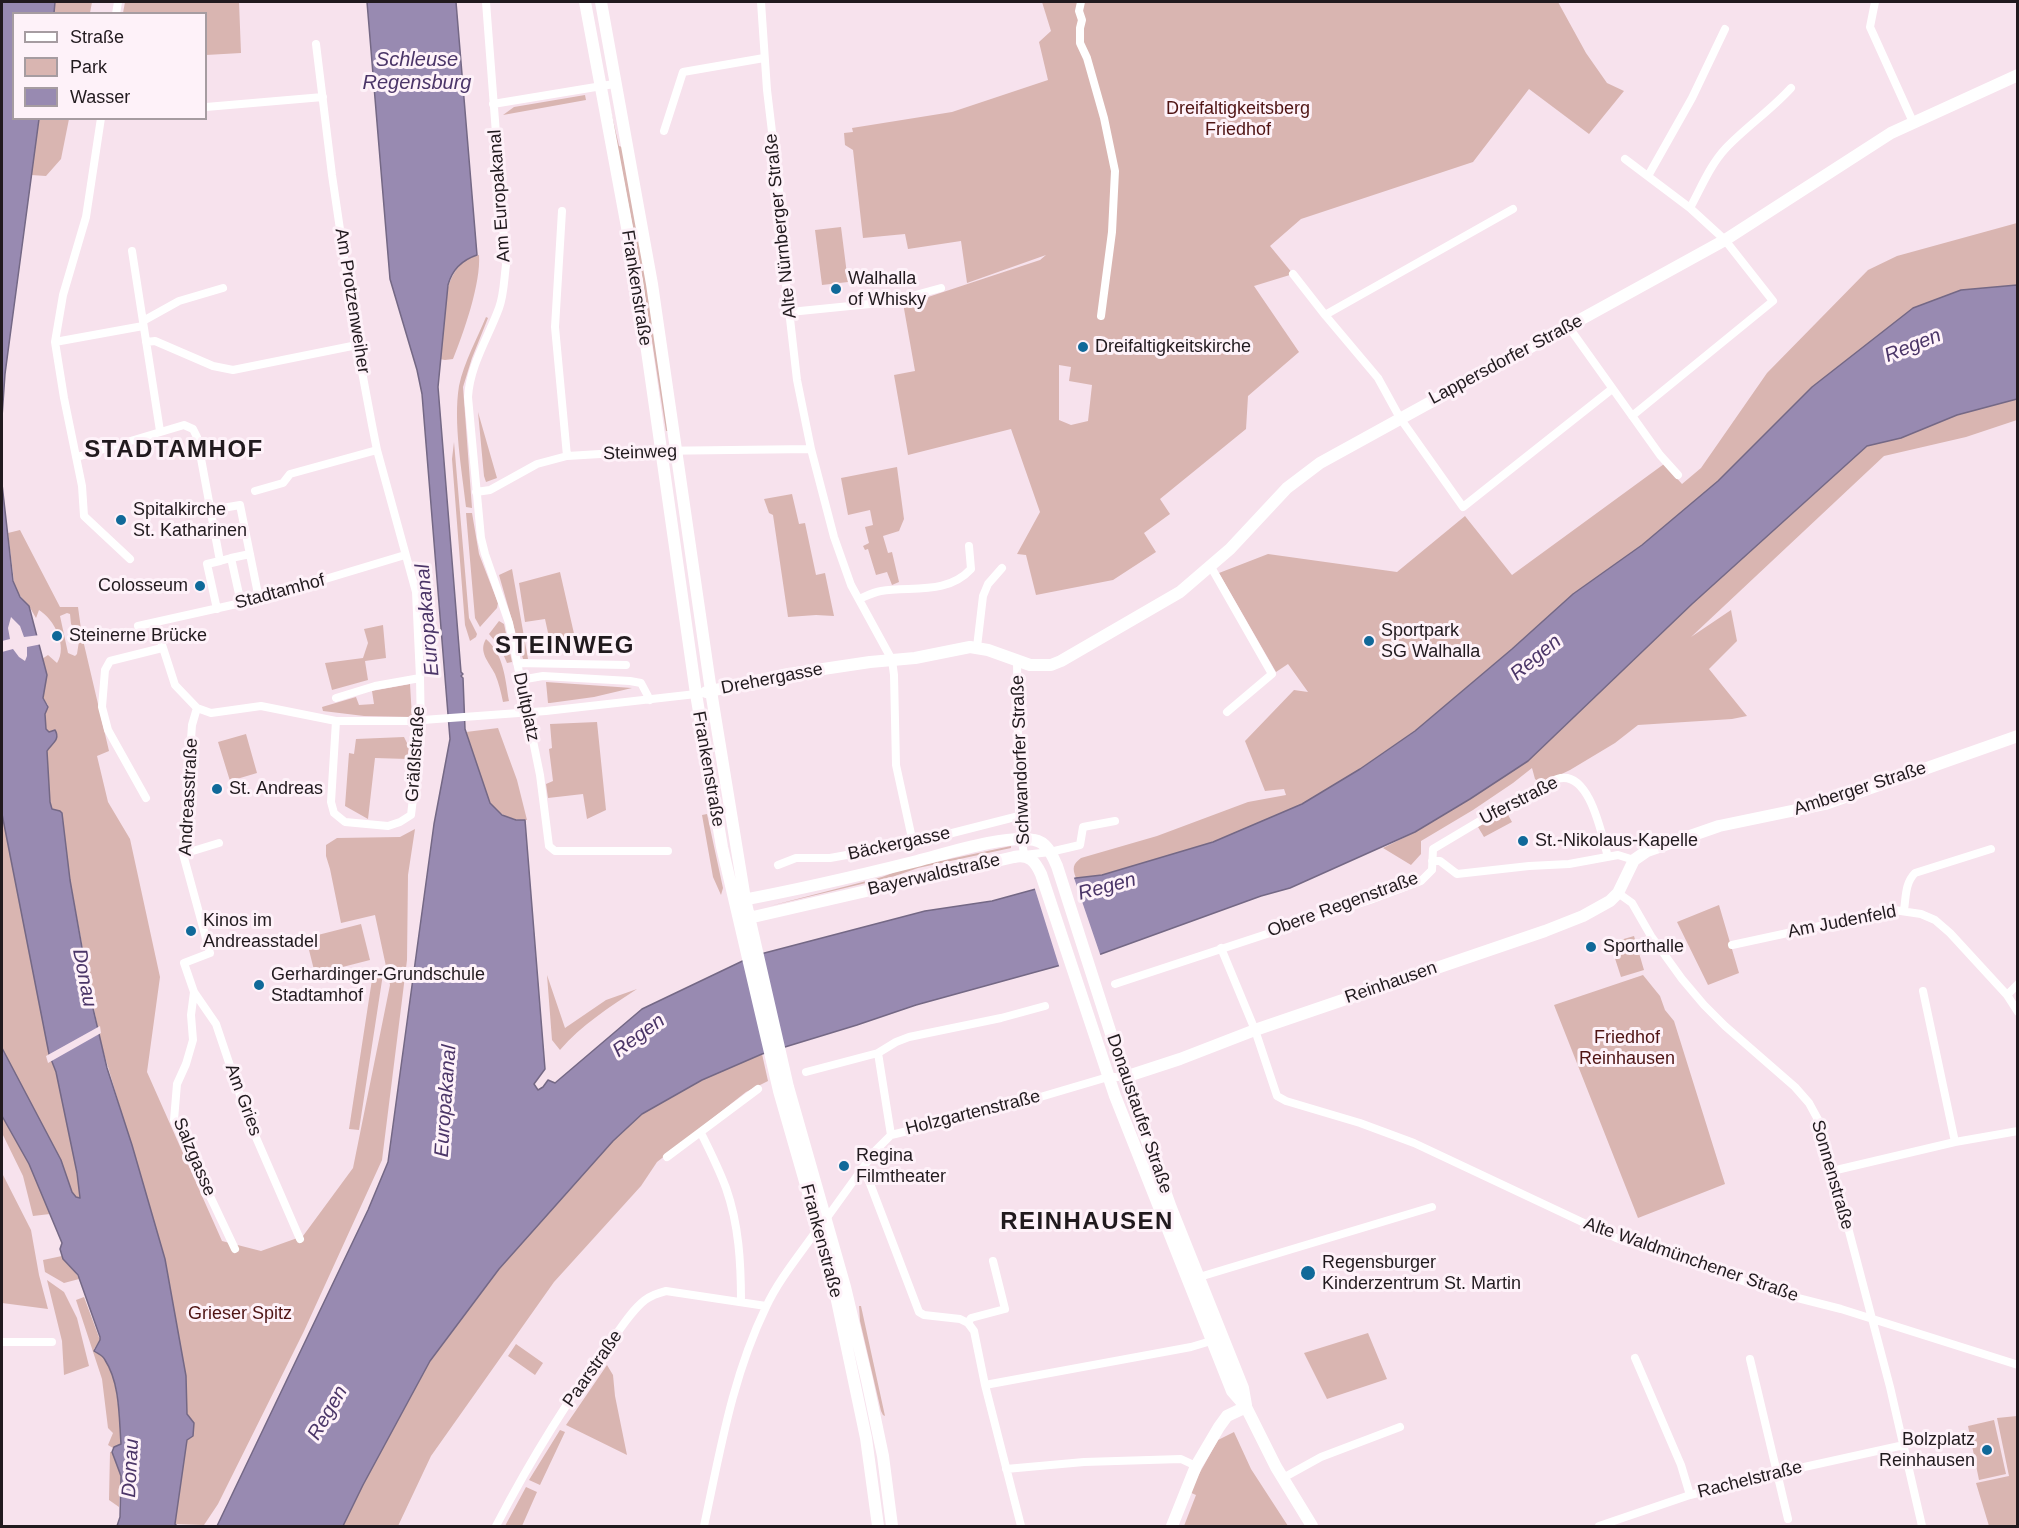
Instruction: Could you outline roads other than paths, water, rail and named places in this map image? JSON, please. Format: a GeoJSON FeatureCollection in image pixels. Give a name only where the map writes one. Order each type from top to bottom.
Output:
{"type":"FeatureCollection","features":[{"type":"Feature","properties":{"kind":"street","name":"Am Europakanal"},"geometry":{"type":"LineString","coordinates":[[476,492],[469,418],[469,383],[500,305],[506,265],[486,2]]}},
{"type":"Feature","properties":{"kind":"street","name":"Frankenstraße"},"geometry":{"type":"LineString","coordinates":[[585,2],[637,281],[696,694],[722,847],[744,919],[783,1089],[823,1223],[845,1287],[877,1424],[892,1527]]}},
{"type":"Feature","properties":{"kind":"street","name":"Frankenstraße"},"geometry":{"type":"LineString","coordinates":[[601,2],[614,84],[652,284],[739,900]]}},
{"type":"Feature","properties":{"kind":"street","name":"Alte Nürnberger Straße"},"geometry":{"type":"LineString","coordinates":[[761,2],[764,58],[797,380],[811,449]]}},
{"type":"Feature","properties":{"kind":"street"},"geometry":{"type":"LineString","coordinates":[[1081,2],[1080,43],[1087,58],[1104,118],[1115,171],[1112,232],[1101,316]]}},
{"type":"Feature","properties":{"kind":"street"},"geometry":{"type":"LineString","coordinates":[[1875,2],[1870,27],[1912,122]]}},
{"type":"Feature","properties":{"kind":"street"},"geometry":{"type":"LineString","coordinates":[[1648,176],[1692,98],[1725,29]]}},
{"type":"Feature","properties":{"kind":"street","name":"Am Protzenweiher"},"geometry":{"type":"LineString","coordinates":[[316,44],[332,175],[357,345],[377,450],[405,555]]}},
{"type":"Feature","properties":{"kind":"street"},"geometry":{"type":"LineString","coordinates":[[664,131],[683,72],[764,58]]}},
{"type":"Feature","properties":{"kind":"street","name":"Lappersdorfer Straße"},"geometry":{"type":"LineString","coordinates":[[1017,661],[1039,666],[1061,661],[1180,592],[1210,567],[1303,475],[1320,463],[1725,240],[1912,122],[2018,75]]}},
{"type":"Feature","properties":{"kind":"street"},"geometry":{"type":"LineString","coordinates":[[493,104],[614,84]]}},
{"type":"Feature","properties":{"kind":"street"},"geometry":{"type":"LineString","coordinates":[[1690,208],[1725,148],[1791,88]]}},
{"type":"Feature","properties":{"kind":"street"},"geometry":{"type":"LineString","coordinates":[[207,107],[323,97]]}},
{"type":"Feature","properties":{"kind":"street"},"geometry":{"type":"LineString","coordinates":[[101,120],[86,217],[63,295],[55,342],[82,486],[84,516],[127,555]]}},
{"type":"Feature","properties":{"kind":"street"},"geometry":{"type":"LineString","coordinates":[[1625,159],[1690,208],[1725,240],[1773,301],[1632,416]]}},
{"type":"Feature","properties":{"kind":"street"},"geometry":{"type":"LineString","coordinates":[[1325,315],[1513,209]]}},
{"type":"Feature","properties":{"kind":"street"},"geometry":{"type":"LineString","coordinates":[[562,211],[555,327],[567,456]]}},
{"type":"Feature","properties":{"kind":"street"},"geometry":{"type":"LineString","coordinates":[[132,251],[160,431]]}},
{"type":"Feature","properties":{"kind":"street"},"geometry":{"type":"LineString","coordinates":[[1293,274],[1378,378],[1400,418],[1463,507],[1612,389]]}},
{"type":"Feature","properties":{"kind":"street"},"geometry":{"type":"LineString","coordinates":[[55,342],[143,324],[179,301],[224,288]]}},
{"type":"Feature","properties":{"kind":"street"},"geometry":{"type":"LineString","coordinates":[[790,312],[890,302],[941,288]]}},
{"type":"Feature","properties":{"kind":"street"},"geometry":{"type":"LineString","coordinates":[[1568,326],[1660,455],[1678,475]]}},
{"type":"Feature","properties":{"kind":"street"},"geometry":{"type":"LineString","coordinates":[[146,342],[155,341],[213,366],[233,370],[357,345]]}},
{"type":"Feature","properties":{"kind":"street"},"geometry":{"type":"LineString","coordinates":[[77,458],[160,431],[184,425],[190,426],[197,437],[220,561]]}},
{"type":"Feature","properties":{"kind":"street"},"geometry":{"type":"LineString","coordinates":[[811,449],[834,537],[851,585],[892,660],[896,765],[913,843]]}},
{"type":"Feature","properties":{"kind":"street","name":"Steinweg"},"geometry":{"type":"LineString","coordinates":[[476,492],[490,490],[537,464],[567,456],[662,451],[811,449]]}},
{"type":"Feature","properties":{"kind":"street"},"geometry":{"type":"LineString","coordinates":[[255,491],[283,483],[285,477],[290,474],[377,450]]}},
{"type":"Feature","properties":{"kind":"street","name":"Dultplatz"},"geometry":{"type":"LineString","coordinates":[[476,492],[485,554],[505,609],[517,663],[540,775],[546,838],[549,846],[555,851],[668,850]]}},
{"type":"Feature","properties":{"kind":"street"},"geometry":{"type":"LineString","coordinates":[[212,510],[240,505],[258,599]]}},
{"type":"Feature","properties":{"kind":"street"},"geometry":{"type":"LineString","coordinates":[[859,599],[880,591],[908,591],[952,583],[964,576],[970,569],[969,546]]}},
{"type":"Feature","properties":{"kind":"street"},"geometry":{"type":"LineString","coordinates":[[217,609],[207,564],[250,555]]}},
{"type":"Feature","properties":{"kind":"street","name":"Stadtamhof"},"geometry":{"type":"LineString","coordinates":[[138,626],[258,599],[405,555]]}},
{"type":"Feature","properties":{"kind":"street","name":"Gräßlstraße"},"geometry":{"type":"LineString","coordinates":[[336,721],[331,802],[334,813],[345,822],[388,826],[411,815],[421,733],[420,678],[416,592],[405,555]]}},
{"type":"Feature","properties":{"kind":"street"},"geometry":{"type":"LineString","coordinates":[[231,558],[241,603]]}},
{"type":"Feature","properties":{"kind":"street"},"geometry":{"type":"LineString","coordinates":[[1210,567],[1272,674],[1227,712]]}},
{"type":"Feature","properties":{"kind":"street"},"geometry":{"type":"LineString","coordinates":[[977,647],[983,596],[988,584],[1002,568]]}},
{"type":"Feature","properties":{"kind":"street"},"geometry":{"type":"LineString","coordinates":[[154,623],[175,685],[197,708]]}},
{"type":"Feature","properties":{"kind":"street","name":"Schwandorfer Straße"},"geometry":{"type":"LineString","coordinates":[[892,660],[977,647],[1017,661],[1019,816],[1024,855]]}},
{"type":"Feature","properties":{"kind":"street"},"geometry":{"type":"LineString","coordinates":[[146,798],[108,730],[102,706],[105,670],[110,661],[162,648]]}},
{"type":"Feature","properties":{"kind":"street","name":"Drehergasse"},"geometry":{"type":"LineString","coordinates":[[197,708],[219,713],[261,706],[336,721],[409,721],[650,700],[696,694],[783,675],[892,660]]}},
{"type":"Feature","properties":{"kind":"street"},"geometry":{"type":"LineString","coordinates":[[517,663],[626,665]]}},
{"type":"Feature","properties":{"kind":"street"},"geometry":{"type":"LineString","coordinates":[[520,680],[543,676],[630,681],[641,683],[650,700]]}},
{"type":"Feature","properties":{"kind":"street"},"geometry":{"type":"LineString","coordinates":[[336,698],[375,686],[420,678]]}},
{"type":"Feature","properties":{"kind":"street","name":"Andreasstraße"},"geometry":{"type":"LineString","coordinates":[[184,963],[210,953],[183,854],[192,725],[197,708]]}},
{"type":"Feature","properties":{"kind":"street","name":"Amberger Straße"},"geometry":{"type":"LineString","coordinates":[[1634,860],[1647,850],[1708,829],[1825,804],[2018,736]]}},
{"type":"Feature","properties":{"kind":"street","name":"Uferstraße"},"geometry":{"type":"LineString","coordinates":[[1432,861],[1433,849],[1505,806],[1513,804],[1557,779],[1566,777],[1588,796],[1608,857]]}},
{"type":"Feature","properties":{"kind":"street","name":"Bäckergasse"},"geometry":{"type":"LineString","coordinates":[[778,865],[796,858],[830,858],[913,843],[1019,816]]}},
{"type":"Feature","properties":{"kind":"street","name":"Bayerwaldstraße"},"geometry":{"type":"LineString","coordinates":[[744,919],[1024,855],[1050,852],[1080,844],[1083,827],[1115,821]]}},
{"type":"Feature","properties":{"kind":"street"},"geometry":{"type":"LineString","coordinates":[[1021,838],[1035,840],[1043,844],[1050,852]]}},
{"type":"Feature","properties":{"kind":"street","name":"Bayerwaldstraße"},"geometry":{"type":"LineString","coordinates":[[739,900],[1021,838]]}},
{"type":"Feature","properties":{"kind":"street"},"geometry":{"type":"LineString","coordinates":[[183,854],[219,843]]}},
{"type":"Feature","properties":{"kind":"street"},"geometry":{"type":"LineString","coordinates":[[1904,910],[1907,886],[1915,873],[1991,849]]}},
{"type":"Feature","properties":{"kind":"street","name":"Donaustaufer Straße"},"geometry":{"type":"LineString","coordinates":[[1050,852],[1058,869],[1193,1279],[1211,1341],[1232,1391],[1246,1407]]}},
{"type":"Feature","properties":{"kind":"street","name":"Donaustaufer Straße"},"geometry":{"type":"LineString","coordinates":[[1024,855],[1033,860],[1041,874],[1108,1077],[1193,1279],[1243,1388],[1246,1407]]}},
{"type":"Feature","properties":{"kind":"street","name":"Obere Regenstraße"},"geometry":{"type":"LineString","coordinates":[[1115,984],[1370,900],[1420,881],[1432,870],[1432,861],[1440,861],[1457,874],[1569,864],[1618,855],[1634,860]]}},
{"type":"Feature","properties":{"kind":"street","name":"Reinhausen"},"geometry":{"type":"LineString","coordinates":[[1125,1077],[1566,924],[1603,906],[1618,892],[1634,860]]}},
{"type":"Feature","properties":{"kind":"street","name":"Sonnenstraße"},"geometry":{"type":"LineString","coordinates":[[1618,892],[1632,903],[1676,971],[1704,1005],[1803,1095],[1821,1125],[1904,1445],[1922,1527]]}},
{"type":"Feature","properties":{"kind":"street","name":"Am Judenfeld"},"geometry":{"type":"LineString","coordinates":[[1732,945],[1894,910],[1904,910],[1921,914],[1943,926],[2007,995],[2018,1012]]}},
{"type":"Feature","properties":{"kind":"street"},"geometry":{"type":"LineString","coordinates":[[1221,948],[1255,1030]]}},
{"type":"Feature","properties":{"kind":"street","name":"Am Gries"},"geometry":{"type":"LineString","coordinates":[[184,963],[194,992],[216,1024],[248,1119],[300,1239]]}},
{"type":"Feature","properties":{"kind":"street"},"geometry":{"type":"LineString","coordinates":[[2007,995],[2018,984]]}},
{"type":"Feature","properties":{"kind":"street"},"geometry":{"type":"LineString","coordinates":[[1923,991],[1955,1142]]}},
{"type":"Feature","properties":{"kind":"street","name":"Salzgasse"},"geometry":{"type":"LineString","coordinates":[[194,992],[191,1015],[193,1040],[177,1084],[174,1120],[235,1249]]}},
{"type":"Feature","properties":{"kind":"street"},"geometry":{"type":"LineString","coordinates":[[806,1072],[878,1053],[909,1037],[1001,1018],[1045,1006]]}},
{"type":"Feature","properties":{"kind":"street","name":"Alte Waldmünchener Straße"},"geometry":{"type":"LineString","coordinates":[[1255,1030],[1277,1096],[1286,1101],[1360,1123],[1414,1143],[1616,1238],[1778,1293],[1872,1318],[2018,1365]]}},
{"type":"Feature","properties":{"kind":"street"},"geometry":{"type":"LineString","coordinates":[[878,1053],[891,1135]]}},
{"type":"Feature","properties":{"kind":"street","name":"Holzgartenstraße"},"geometry":{"type":"LineString","coordinates":[[704,1527],[734,1388],[766,1306],[875,1150],[891,1135],[1003,1108],[1108,1077],[1125,1077]]}},
{"type":"Feature","properties":{"kind":"street"},"geometry":{"type":"LineString","coordinates":[[667,1157],[758,1089]]}},
{"type":"Feature","properties":{"kind":"street"},"geometry":{"type":"LineString","coordinates":[[1833,1171],[1955,1142],[2018,1131]]}},
{"type":"Feature","properties":{"kind":"street"},"geometry":{"type":"LineString","coordinates":[[701,1132],[725,1184],[734,1217],[741,1265],[741,1302]]}},
{"type":"Feature","properties":{"kind":"street"},"geometry":{"type":"LineString","coordinates":[[861,1169],[869,1181],[919,1312],[924,1315],[960,1319],[968,1323],[974,1331],[985,1385],[1021,1527]]}},
{"type":"Feature","properties":{"kind":"street"},"geometry":{"type":"LineString","coordinates":[[1193,1279],[1432,1207]]}},
{"type":"Feature","properties":{"kind":"street","name":"Frankenstraße"},"geometry":{"type":"LineString","coordinates":[[823,1223],[866,1438],[878,1527]]}},
{"type":"Feature","properties":{"kind":"street"},"geometry":{"type":"LineString","coordinates":[[968,1323],[971,1318],[1005,1309],[993,1261]]}},
{"type":"Feature","properties":{"kind":"street","name":"Paarstraße"},"geometry":{"type":"LineString","coordinates":[[496,1527],[551,1429],[637,1307],[654,1294],[666,1292],[766,1306]]}},
{"type":"Feature","properties":{"kind":"street"},"geometry":{"type":"LineString","coordinates":[[2,1342],[52,1341]]}},
{"type":"Feature","properties":{"kind":"street"},"geometry":{"type":"LineString","coordinates":[[985,1385],[1191,1347],[1211,1341]]}},
{"type":"Feature","properties":{"kind":"street"},"geometry":{"type":"LineString","coordinates":[[1635,1358],[1681,1465],[1690,1495]]}},
{"type":"Feature","properties":{"kind":"street"},"geometry":{"type":"LineString","coordinates":[[1750,1359],[1788,1519]]}},
{"type":"Feature","properties":{"kind":"street"},"geometry":{"type":"LineString","coordinates":[[1172,1527],[1196,1466],[1227,1416],[1246,1407],[1312,1527]]}},
{"type":"Feature","properties":{"kind":"street"},"geometry":{"type":"LineString","coordinates":[[1283,1478],[1321,1457],[1400,1427]]}},
{"type":"Feature","properties":{"kind":"street","name":"Rachelstraße"},"geometry":{"type":"LineString","coordinates":[[1599,1527],[1690,1495],[1904,1445]]}},
{"type":"Feature","properties":{"kind":"street"},"geometry":{"type":"LineString","coordinates":[[1006,1469],[1084,1462],[1181,1459],[1196,1466]]}},
{"type":"Feature","properties":{"kind":"water"},"geometry":{"type":"Polygon","coordinates":[[[2,2],[55,2],[54,12],[12,12],[12,120],[39,120],[5,374],[2,417],[2,2]]]}},
{"type":"Feature","properties":{"kind":"water"},"geometry":{"type":"Polygon","coordinates":[[[367,2],[456,2],[477,255],[458,266],[448,285],[438,387],[461,672],[463,674],[461,676],[463,678],[465,729],[490,803],[502,815],[516,820],[525,820],[545,1069],[534,1084],[538,1090],[548,1080],[555,1083],[642,1009],[753,956],[925,911],[992,901],[1076,878],[1102,875],[1213,842],[1302,804],[1360,769],[1415,731],[1573,594],[1642,545],[1718,481],[1812,387],[1913,308],[1961,290],[2017,285],[2017,399],[1957,415],[1901,438],[1867,446],[1692,604],[1528,761],[1415,832],[1290,888],[1261,896],[1101,954],[916,1005],[762,1054],[702,1080],[642,1114],[613,1141],[499,1269],[430,1361],[343,1526],[217,1526],[368,1210],[388,1162],[434,824],[450,739],[422,394],[390,279],[367,2]]]}},
{"type":"Feature","properties":{"kind":"water","name":"Donau"},"geometry":{"type":"Polygon","coordinates":[[[2,484],[13,581],[20,597],[29,606],[47,675],[43,698],[48,707],[45,714],[46,729],[49,732],[55,730],[57,733],[56,739],[47,751],[50,802],[52,809],[62,813],[70,880],[92,1004],[107,1068],[165,1259],[186,1376],[187,1414],[194,1423],[193,1436],[187,1440],[175,1524],[177,1526],[117,1526],[120,1517],[121,1476],[112,1452],[114,1447],[121,1444],[114,1379],[104,1358],[94,1351],[100,1337],[78,1275],[63,1259],[60,1249],[62,1243],[29,1164],[2,1116],[2,1048],[61,1160],[72,1192],[80,1198],[77,1173],[56,1072],[49,1054],[2,814],[2,484]]]}},
{"type":"Feature","properties":{"kind":"place","name":"Walhalla of Whisky"},"geometry":{"type":"Point","coordinates":[836,289]}},
{"type":"Feature","properties":{"kind":"place","name":"Dreifaltigkeitskirche"},"geometry":{"type":"Point","coordinates":[1083,347]}},
{"type":"Feature","properties":{"kind":"place","name":"Spitalkirche St. Katharinen"},"geometry":{"type":"Point","coordinates":[121,520]}},
{"type":"Feature","properties":{"kind":"place","name":"Colosseum"},"geometry":{"type":"Point","coordinates":[200,586]}},
{"type":"Feature","properties":{"kind":"place","name":"Steinerne Brücke"},"geometry":{"type":"Point","coordinates":[57,636]}},
{"type":"Feature","properties":{"kind":"place","name":"Sportpark SG Walhalla"},"geometry":{"type":"Point","coordinates":[1369,641]}},
{"type":"Feature","properties":{"kind":"place","name":"St. Andreas"},"geometry":{"type":"Point","coordinates":[217,789]}},
{"type":"Feature","properties":{"kind":"place","name":"St.-Nikolaus-Kapelle"},"geometry":{"type":"Point","coordinates":[1523,841]}},
{"type":"Feature","properties":{"kind":"place","name":"Kinos im Andreasstadel"},"geometry":{"type":"Point","coordinates":[191,931]}},
{"type":"Feature","properties":{"kind":"place","name":"Sporthalle"},"geometry":{"type":"Point","coordinates":[1591,947]}},
{"type":"Feature","properties":{"kind":"place","name":"Gerhardinger-Grundschule Stadtamhof"},"geometry":{"type":"Point","coordinates":[259,985]}},
{"type":"Feature","properties":{"kind":"place","name":"Regina Filmtheater"},"geometry":{"type":"Point","coordinates":[844,1166]}},
{"type":"Feature","properties":{"kind":"place","name":"Regensburger Kinderzentrum St. Martin"},"geometry":{"type":"Point","coordinates":[1308,1273]}},
{"type":"Feature","properties":{"kind":"place","name":"Bolzplatz Reinhausen"},"geometry":{"type":"Point","coordinates":[1987,1450]}},
{"type":"Feature","properties":{"kind":"district","name":"STADTAMHOF"},"geometry":{"type":"Point","coordinates":[174,450]}},
{"type":"Feature","properties":{"kind":"district","name":"STEINWEG"},"geometry":{"type":"Point","coordinates":[565,646]}},
{"type":"Feature","properties":{"kind":"district","name":"REINHAUSEN"},"geometry":{"type":"Point","coordinates":[1087,1222]}},
{"type":"Feature","properties":{"kind":"water label","name":"Schleuse Regensburg"},"geometry":{"type":"Point","coordinates":[417,72]}},
{"type":"Feature","properties":{"kind":"water label","name":"Regen"},"geometry":{"type":"Point","coordinates":[1913,346]}},
{"type":"Feature","properties":{"kind":"water label","name":"Europakanal"},"geometry":{"type":"Point","coordinates":[428,620]}},
{"type":"Feature","properties":{"kind":"water label","name":"Regen"},"geometry":{"type":"Point","coordinates":[1536,658]}},
{"type":"Feature","properties":{"kind":"water label","name":"Regen"},"geometry":{"type":"Point","coordinates":[1107,887]}},
{"type":"Feature","properties":{"kind":"water label","name":"Regen"},"geometry":{"type":"Point","coordinates":[639,1036]}},
{"type":"Feature","properties":{"kind":"water label","name":"Europakanal"},"geometry":{"type":"Point","coordinates":[446,1101]}},
{"type":"Feature","properties":{"kind":"water label","name":"Regen"},"geometry":{"type":"Point","coordinates":[328,1413]}},
{"type":"Feature","properties":{"kind":"park label","name":"Dreifaltigkeitsberg Friedhof"},"geometry":{"type":"Point","coordinates":[1238,119]}},
{"type":"Feature","properties":{"kind":"park label","name":"Friedhof Reinhausen"},"geometry":{"type":"Point","coordinates":[1627,1048]}},
{"type":"Feature","properties":{"kind":"park label","name":"Grieser Spitz"},"geometry":{"type":"Point","coordinates":[240,1314]}}]}
